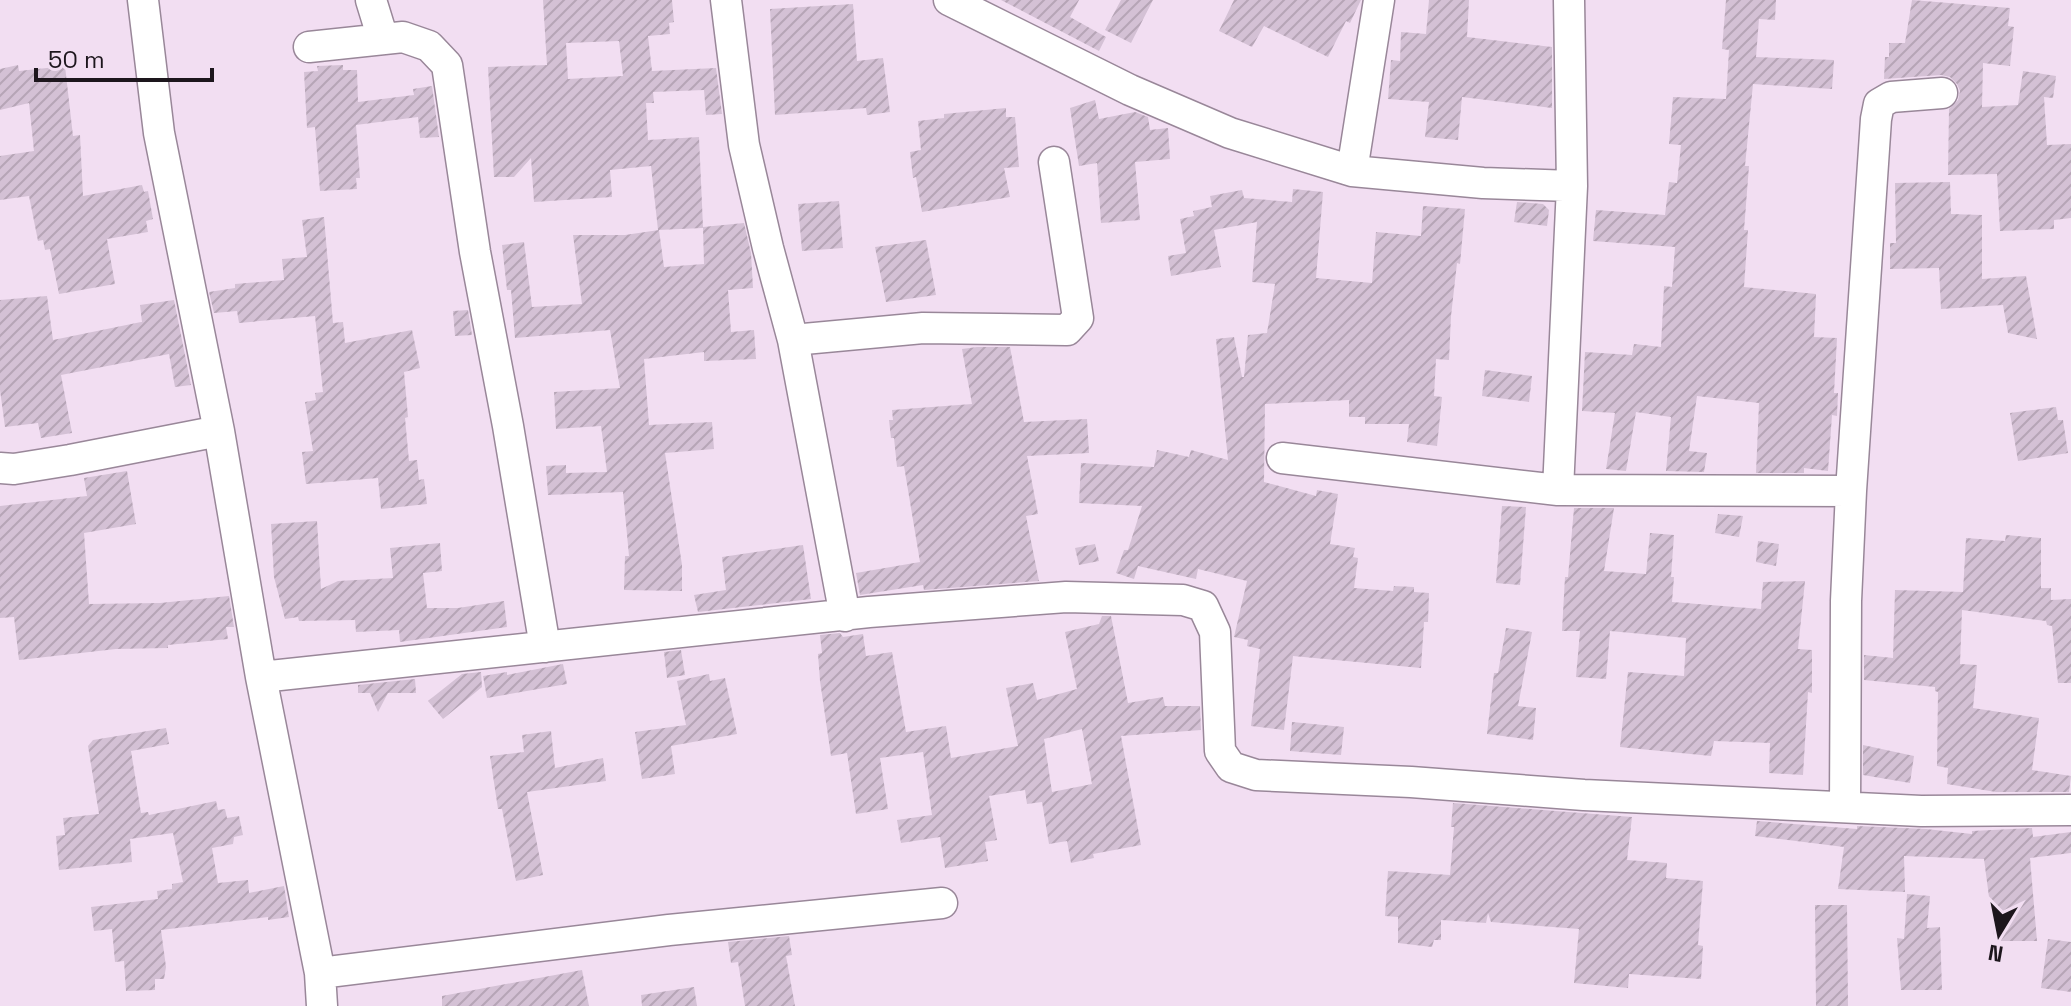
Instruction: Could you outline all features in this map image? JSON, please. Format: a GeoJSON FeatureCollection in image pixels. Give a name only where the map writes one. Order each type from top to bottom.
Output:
{"type":"FeatureCollection","features":[{"type":"Feature","properties":{"kind":"street"},"geometry":{"type":"LineString","coordinates":[[143,0],[159,133],[219,431],[261,677],[320,973],[322,1006]]}},
{"type":"Feature","properties":{"kind":"street"},"geometry":{"type":"LineString","coordinates":[[371,0],[383,39]]}},
{"type":"Feature","properties":{"kind":"street"},"geometry":{"type":"LineString","coordinates":[[726,0],[744,145],[793,340],[845,616]]}},
{"type":"Feature","properties":{"kind":"street"},"geometry":{"type":"LineString","coordinates":[[949,0],[1130,90],[1216,127],[1352,171],[1483,183],[1572,186]]}},
{"type":"Feature","properties":{"kind":"street"},"geometry":{"type":"LineString","coordinates":[[1352,171],[1379,0]]}},
{"type":"Feature","properties":{"kind":"street"},"geometry":{"type":"LineString","coordinates":[[1558,490],[1572,186],[1569,0]]}},
{"type":"Feature","properties":{"kind":"street"},"geometry":{"type":"LineString","coordinates":[[309,47],[403,37],[429,46],[447,65],[475,252],[511,440],[545,647]]}},
{"type":"Feature","properties":{"kind":"street"},"geometry":{"type":"LineString","coordinates":[[1845,807],[1846,601],[1851,491],[1879,104],[1891,97],[1942,93]]}},
{"type":"Feature","properties":{"kind":"street"},"geometry":{"type":"LineString","coordinates":[[793,340],[923,328],[1067,330],[1078,318],[1054,162]]}},
{"type":"Feature","properties":{"kind":"street"},"geometry":{"type":"LineString","coordinates":[[0,468],[14,469],[56,462],[219,431]]}},
{"type":"Feature","properties":{"kind":"street"},"geometry":{"type":"LineString","coordinates":[[1282,458],[1558,490],[1851,491]]}},
{"type":"Feature","properties":{"kind":"street"},"geometry":{"type":"LineString","coordinates":[[261,677],[869,612],[1066,597],[1183,600],[1203,606],[1215,632],[1220,751],[1231,767],[1256,775],[1921,811],[2071,810]]}},
{"type":"Feature","properties":{"kind":"street"},"geometry":{"type":"LineString","coordinates":[[320,973],[669,930],[942,903]]}},
{"type":"Feature","properties":{"kind":"building"},"geometry":{"type":"Polygon","coordinates":[[[543,0],[672,0],[674,22],[669,23],[670,34],[648,36],[652,71],[716,68],[722,114],[706,115],[704,90],[653,92],[654,103],[646,103],[648,140],[699,137],[703,227],[744,223],[751,253],[753,288],[728,290],[731,332],[754,330],[756,359],[704,361],[704,352],[644,359],[649,425],[712,422],[714,449],[665,453],[682,565],[682,591],[624,590],[625,556],[629,556],[623,492],[548,495],[546,466],[566,465],[566,473],[607,472],[601,426],[556,429],[554,392],[620,388],[610,330],[515,338],[511,290],[507,290],[502,245],[524,242],[532,307],[582,304],[573,235],[625,235],[659,230],[664,267],[704,264],[703,228],[658,230],[651,166],[610,170],[612,197],[534,202],[531,158],[514,177],[494,177],[488,67],[547,65],[543,0]],[[619,41],[566,43],[568,79],[623,76],[619,41]]]}},
{"type":"Feature","properties":{"kind":"building"},"geometry":{"type":"Polygon","coordinates":[[[1001,0],[1079,0],[1070,17],[1106,37],[1099,51],[1001,0]]]}},
{"type":"Feature","properties":{"kind":"building"},"geometry":{"type":"Polygon","coordinates":[[[1121,0],[1153,0],[1131,43],[1105,30],[1121,0]]]}},
{"type":"Feature","properties":{"kind":"building"},"geometry":{"type":"Polygon","coordinates":[[[1234,0],[1361,0],[1350,23],[1346,21],[1328,57],[1264,26],[1252,47],[1219,31],[1234,0]]]}},
{"type":"Feature","properties":{"kind":"building"},"geometry":{"type":"Polygon","coordinates":[[[1429,0],[1469,0],[1467,37],[1552,47],[1552,108],[1462,97],[1458,140],[1425,137],[1429,102],[1388,99],[1391,60],[1400,61],[1401,32],[1426,34],[1429,0]]]}},
{"type":"Feature","properties":{"kind":"building"},"geometry":{"type":"Polygon","coordinates":[[[1726,0],[1776,0],[1775,20],[1759,19],[1756,57],[1834,60],[1832,89],[1753,84],[1745,166],[1749,166],[1744,230],[1748,230],[1744,287],[1816,294],[1814,337],[1837,338],[1834,393],[1838,393],[1837,416],[1832,415],[1828,471],[1804,468],[1804,473],[1756,473],[1759,403],[1697,396],[1689,451],[1707,453],[1704,472],[1666,471],[1671,417],[1636,412],[1626,471],[1606,469],[1615,413],[1582,411],[1585,352],[1632,355],[1634,344],[1661,347],[1664,286],[1672,287],[1675,247],[1593,241],[1596,210],[1665,215],[1669,182],[1677,183],[1681,145],[1669,144],[1673,97],[1726,99],[1729,50],[1722,49],[1726,0]]]}},
{"type":"Feature","properties":{"kind":"building"},"geometry":{"type":"Polygon","coordinates":[[[1912,0],[2010,8],[2008,26],[2014,27],[2010,66],[1983,63],[1982,107],[2018,105],[2023,71],[2056,76],[2053,98],[2044,97],[2047,145],[2071,144],[2071,218],[2054,220],[2054,229],[2000,231],[1997,174],[1948,175],[1949,109],[1958,100],[1960,91],[1957,84],[1950,77],[1941,75],[1884,79],[1889,43],[1905,43],[1912,0]]]}},
{"type":"Feature","properties":{"kind":"building"},"geometry":{"type":"Polygon","coordinates":[[[853,4],[857,61],[883,58],[890,112],[867,115],[866,108],[775,115],[770,9],[853,4]]]}},
{"type":"Feature","properties":{"kind":"building"},"geometry":{"type":"Polygon","coordinates":[[[18,65],[19,71],[65,66],[73,136],[80,135],[83,196],[142,185],[144,192],[148,191],[153,219],[146,221],[148,232],[107,239],[115,284],[59,294],[50,249],[45,250],[43,240],[38,241],[29,196],[0,200],[0,156],[34,151],[29,103],[0,110],[0,69],[18,65]]]}},
{"type":"Feature","properties":{"kind":"building"},"geometry":{"type":"Polygon","coordinates":[[[343,65],[343,70],[357,70],[358,102],[414,95],[413,89],[432,86],[439,137],[420,138],[418,117],[356,125],[360,178],[356,178],[357,189],[320,191],[315,127],[307,128],[304,72],[318,71],[317,66],[343,65]]]}},
{"type":"Feature","properties":{"kind":"building"},"geometry":{"type":"Polygon","coordinates":[[[1095,100],[1099,119],[1135,112],[1148,117],[1150,130],[1168,128],[1170,159],[1135,162],[1140,220],[1101,223],[1097,163],[1079,166],[1070,108],[1095,100]]]}},
{"type":"Feature","properties":{"kind":"building"},"geometry":{"type":"Polygon","coordinates":[[[1006,108],[1006,117],[1015,117],[1019,167],[1004,168],[1010,197],[922,212],[910,152],[921,150],[918,121],[944,118],[944,114],[1006,108]]]}},
{"type":"Feature","properties":{"kind":"building"},"geometry":{"type":"Polygon","coordinates":[[[1950,182],[1951,214],[1982,215],[1982,279],[2026,276],[2037,339],[2008,333],[2003,305],[1941,309],[1939,268],[1890,269],[1890,243],[1896,243],[1895,183],[1950,182]]]}},
{"type":"Feature","properties":{"kind":"building"},"geometry":{"type":"Polygon","coordinates":[[[1293,189],[1323,192],[1316,278],[1372,283],[1376,232],[1421,236],[1423,206],[1465,209],[1451,316],[1449,360],[1436,359],[1434,396],[1442,397],[1437,446],[1407,442],[1409,424],[1365,424],[1365,417],[1349,417],[1349,400],[1265,404],[1264,482],[1316,496],[1317,490],[1338,494],[1330,544],[1355,548],[1353,557],[1358,558],[1354,588],[1393,591],[1394,586],[1414,587],[1414,592],[1429,593],[1421,668],[1293,656],[1284,730],[1251,726],[1260,649],[1247,646],[1248,640],[1234,637],[1247,581],[1198,569],[1196,579],[1138,566],[1134,579],[1116,573],[1124,550],[1128,550],[1142,506],[1079,503],[1081,463],[1154,467],[1157,450],[1189,457],[1191,450],[1228,460],[1216,339],[1234,337],[1244,377],[1248,335],[1267,333],[1275,284],[1252,282],[1257,222],[1214,230],[1221,267],[1171,276],[1168,256],[1186,253],[1180,219],[1194,216],[1193,211],[1212,207],[1210,196],[1242,190],[1244,198],[1292,202],[1293,189]]]}},
{"type":"Feature","properties":{"kind":"building"},"geometry":{"type":"Polygon","coordinates":[[[839,201],[843,248],[802,251],[798,204],[839,201]]]}},
{"type":"Feature","properties":{"kind":"building"},"geometry":{"type":"Polygon","coordinates":[[[1517,202],[1543,204],[1549,210],[1547,226],[1514,222],[1517,202]]]}},
{"type":"Feature","properties":{"kind":"building"},"geometry":{"type":"Polygon","coordinates":[[[324,217],[333,323],[343,322],[345,343],[412,330],[420,368],[404,372],[408,417],[405,418],[409,461],[417,460],[419,480],[424,479],[427,504],[381,509],[378,478],[306,484],[302,452],[313,451],[305,402],[316,400],[315,393],[323,392],[315,316],[239,323],[237,311],[214,313],[209,292],[235,288],[235,284],[284,280],[282,259],[307,257],[302,220],[324,217]]]}},
{"type":"Feature","properties":{"kind":"building"},"geometry":{"type":"Polygon","coordinates":[[[926,240],[936,295],[886,302],[875,247],[926,240]]]}},
{"type":"Feature","properties":{"kind":"building"},"geometry":{"type":"Polygon","coordinates":[[[47,296],[53,340],[142,322],[140,305],[174,300],[191,385],[175,387],[169,354],[61,375],[72,433],[41,438],[38,423],[5,427],[0,390],[0,300],[47,296]]]}},
{"type":"Feature","properties":{"kind":"building"},"geometry":{"type":"Polygon","coordinates":[[[468,310],[472,335],[455,336],[453,311],[468,310]]]}},
{"type":"Feature","properties":{"kind":"building"},"geometry":{"type":"Polygon","coordinates":[[[1010,347],[1024,422],[1087,419],[1089,453],[1027,456],[1038,514],[1026,516],[1039,581],[924,590],[923,585],[860,595],[856,573],[920,562],[904,466],[897,467],[894,438],[891,438],[889,420],[893,420],[892,410],[972,404],[962,349],[1010,347]]]}},
{"type":"Feature","properties":{"kind":"building"},"geometry":{"type":"Polygon","coordinates":[[[1485,370],[1532,376],[1529,402],[1482,396],[1485,370]]]}},
{"type":"Feature","properties":{"kind":"building"},"geometry":{"type":"Polygon","coordinates":[[[2056,407],[2058,420],[2063,420],[2068,453],[2018,461],[2010,413],[2056,407]]]}},
{"type":"Feature","properties":{"kind":"building"},"geometry":{"type":"Polygon","coordinates":[[[127,471],[136,524],[84,533],[89,604],[160,603],[229,596],[234,627],[226,627],[228,639],[168,645],[168,648],[116,649],[19,660],[14,617],[0,618],[0,506],[87,496],[84,478],[127,471]]]}},
{"type":"Feature","properties":{"kind":"building"},"geometry":{"type":"Polygon","coordinates":[[[1502,506],[1526,507],[1520,585],[1496,583],[1502,506]]]}},
{"type":"Feature","properties":{"kind":"building"},"geometry":{"type":"Polygon","coordinates":[[[1574,508],[1614,508],[1604,571],[1646,574],[1650,533],[1674,535],[1672,602],[1761,609],[1763,582],[1805,581],[1798,649],[1812,650],[1812,693],[1808,692],[1803,775],[1769,773],[1770,743],[1714,741],[1711,756],[1620,747],[1628,672],[1684,676],[1686,638],[1610,631],[1606,679],[1576,677],[1580,631],[1562,631],[1574,508]]]}},
{"type":"Feature","properties":{"kind":"building"},"geometry":{"type":"Polygon","coordinates":[[[1718,514],[1743,516],[1739,537],[1715,533],[1718,514]]]}},
{"type":"Feature","properties":{"kind":"building"},"geometry":{"type":"Polygon","coordinates":[[[317,521],[321,589],[338,581],[393,578],[390,548],[440,543],[442,571],[423,573],[427,608],[458,608],[504,601],[507,627],[400,642],[399,630],[356,632],[355,620],[285,619],[274,577],[271,524],[317,521]]]}},
{"type":"Feature","properties":{"kind":"building"},"geometry":{"type":"Polygon","coordinates":[[[2006,535],[2041,538],[2041,588],[2051,588],[2051,600],[2071,599],[2071,683],[2058,683],[2052,626],[2047,625],[2046,621],[1962,610],[1960,664],[1977,665],[1973,708],[2039,718],[2032,770],[2071,776],[2069,792],[1996,792],[1947,784],[1948,768],[1937,766],[1938,692],[1935,687],[1864,680],[1864,655],[1893,658],[1895,590],[1963,592],[1966,538],[2005,541],[2006,535]]]}},
{"type":"Feature","properties":{"kind":"building"},"geometry":{"type":"Polygon","coordinates":[[[1758,541],[1779,544],[1776,566],[1756,562],[1758,541]]]}},
{"type":"Feature","properties":{"kind":"building"},"geometry":{"type":"Polygon","coordinates":[[[1095,544],[1099,561],[1079,565],[1075,548],[1095,544]]]}},
{"type":"Feature","properties":{"kind":"building"},"geometry":{"type":"Polygon","coordinates":[[[803,545],[811,599],[698,612],[694,595],[726,590],[722,557],[803,545]]]}},
{"type":"Feature","properties":{"kind":"building"},"geometry":{"type":"Polygon","coordinates":[[[1102,616],[1111,616],[1128,703],[1163,697],[1165,706],[1200,706],[1201,730],[1121,736],[1141,845],[1093,854],[1094,858],[1071,863],[1067,841],[1049,844],[1042,802],[1027,804],[1025,790],[989,796],[997,840],[985,842],[988,861],[945,868],[940,837],[901,843],[897,820],[932,815],[923,752],[880,758],[888,809],[856,814],[847,753],[831,756],[820,681],[820,635],[840,633],[843,637],[863,634],[866,656],[892,652],[906,732],[946,726],[951,758],[1018,746],[1006,688],[1033,683],[1037,700],[1077,689],[1065,632],[1099,624],[1102,616]],[[1082,729],[1044,739],[1052,792],[1092,784],[1082,729]]]}},
{"type":"Feature","properties":{"kind":"building"},"geometry":{"type":"Polygon","coordinates":[[[1506,628],[1532,632],[1518,706],[1536,708],[1533,740],[1487,734],[1494,673],[1498,673],[1506,628]]]}},
{"type":"Feature","properties":{"kind":"building"},"geometry":{"type":"Polygon","coordinates":[[[681,650],[685,675],[667,678],[664,652],[681,650]]]}},
{"type":"Feature","properties":{"kind":"building"},"geometry":{"type":"Polygon","coordinates":[[[563,664],[567,684],[487,698],[483,676],[507,672],[507,675],[563,664]]]}},
{"type":"Feature","properties":{"kind":"building"},"geometry":{"type":"Polygon","coordinates":[[[481,672],[482,687],[443,719],[428,701],[462,674],[481,672]]]}},
{"type":"Feature","properties":{"kind":"building"},"geometry":{"type":"Polygon","coordinates":[[[709,674],[710,681],[725,678],[737,734],[671,746],[675,774],[642,779],[635,732],[686,725],[677,681],[709,674]]]}},
{"type":"Feature","properties":{"kind":"building"},"geometry":{"type":"Polygon","coordinates":[[[415,679],[416,693],[388,693],[378,712],[370,693],[358,693],[358,685],[415,679]]]}},
{"type":"Feature","properties":{"kind":"building"},"geometry":{"type":"Polygon","coordinates":[[[1292,722],[1344,727],[1341,755],[1290,751],[1292,722]]]}},
{"type":"Feature","properties":{"kind":"building"},"geometry":{"type":"Polygon","coordinates":[[[166,728],[169,744],[131,751],[141,813],[148,812],[149,815],[216,801],[218,810],[225,809],[227,818],[239,816],[243,835],[234,837],[233,844],[212,848],[218,883],[248,880],[249,893],[284,886],[289,917],[161,930],[166,967],[164,979],[155,979],[155,990],[126,991],[124,961],[115,962],[112,929],[94,931],[91,907],[158,899],[157,891],[172,889],[172,884],[183,882],[173,833],[130,839],[132,862],[59,870],[56,836],[65,835],[63,818],[99,814],[88,746],[93,740],[166,728]]]}},
{"type":"Feature","properties":{"kind":"building"},"geometry":{"type":"Polygon","coordinates":[[[551,731],[555,768],[603,758],[606,781],[527,792],[543,875],[516,881],[502,809],[498,809],[490,756],[524,752],[522,735],[551,731]]]}},
{"type":"Feature","properties":{"kind":"building"},"geometry":{"type":"Polygon","coordinates":[[[1863,745],[1914,756],[1910,783],[1863,775],[1863,745]]]}},
{"type":"Feature","properties":{"kind":"building"},"geometry":{"type":"Polygon","coordinates":[[[1453,803],[1632,817],[1627,860],[1667,863],[1666,878],[1703,881],[1698,945],[1703,946],[1701,979],[1629,974],[1628,988],[1574,983],[1579,929],[1491,922],[1488,913],[1486,923],[1441,920],[1441,940],[1434,940],[1432,947],[1398,943],[1398,917],[1385,916],[1388,871],[1450,875],[1453,803]]]}},
{"type":"Feature","properties":{"kind":"building"},"geometry":{"type":"Polygon","coordinates":[[[1757,821],[1972,834],[1972,831],[2032,828],[2033,837],[2071,832],[2071,853],[2030,858],[2037,941],[2000,941],[2000,935],[1994,935],[1984,859],[1904,856],[1905,892],[1838,889],[1844,847],[1755,836],[1757,821]]]}},
{"type":"Feature","properties":{"kind":"building"},"geometry":{"type":"Polygon","coordinates":[[[1907,894],[1930,896],[1927,928],[1940,927],[1942,990],[1901,990],[1897,938],[1904,939],[1907,894]]]}},
{"type":"Feature","properties":{"kind":"building"},"geometry":{"type":"Polygon","coordinates":[[[1815,905],[1847,905],[1848,1006],[1816,1006],[1815,905]]]}},
{"type":"Feature","properties":{"kind":"building"},"geometry":{"type":"Polygon","coordinates":[[[789,936],[792,955],[786,956],[795,1006],[745,1006],[738,962],[731,963],[728,942],[789,936]]]}},
{"type":"Feature","properties":{"kind":"building"},"geometry":{"type":"Polygon","coordinates":[[[2048,939],[2071,942],[2071,992],[2041,988],[2048,939]]]}},
{"type":"Feature","properties":{"kind":"building"},"geometry":{"type":"Polygon","coordinates":[[[582,970],[589,1006],[442,1006],[442,996],[582,970]]]}},
{"type":"Feature","properties":{"kind":"building"},"geometry":{"type":"Polygon","coordinates":[[[694,987],[697,1006],[642,1006],[641,995],[694,987]]]}}]}
